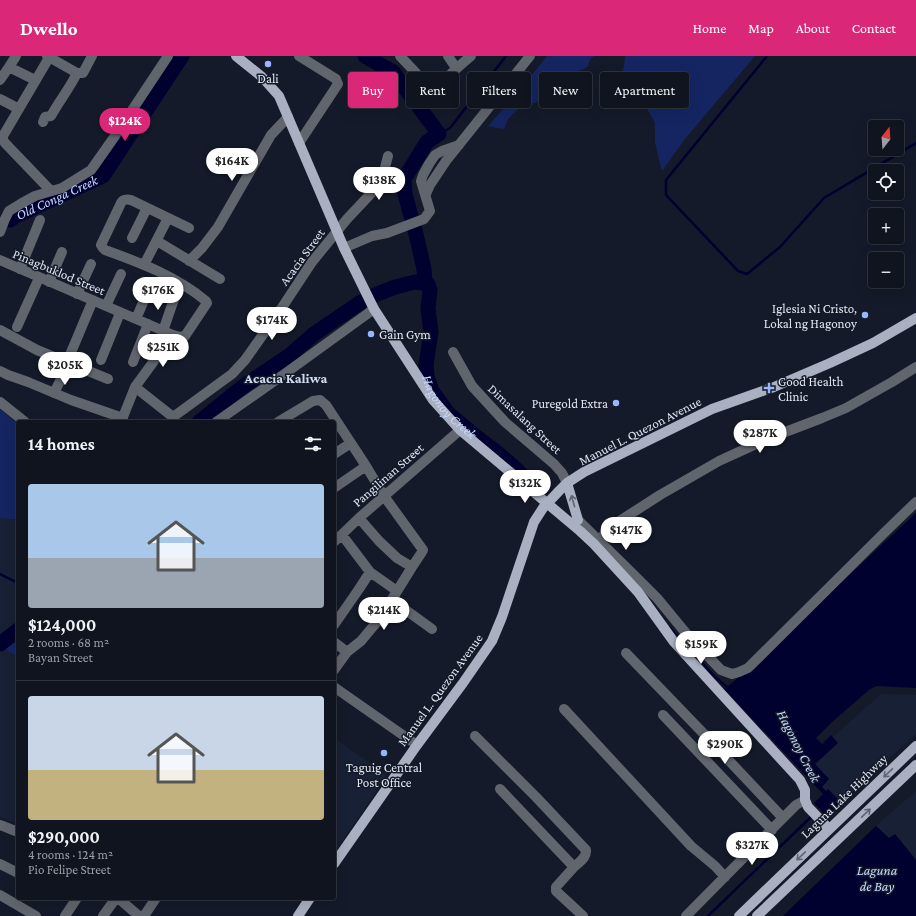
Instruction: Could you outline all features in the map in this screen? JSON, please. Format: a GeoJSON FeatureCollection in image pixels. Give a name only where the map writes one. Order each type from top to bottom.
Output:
{"type":"FeatureCollection","features":[{"type":"Feature","properties":{"kind":"main road"},"geometry":{"type":"LineString","coordinates":[[236,56],[262,77],[279,96],[344,248],[374,309],[433,400],[460,430],[529,488],[550,501],[580,531],[596,542],[638,592],[680,637],[800,780],[805,790],[806,804],[830,829]]}},
{"type":"Feature","properties":{"kind":"main road","name":"Manuel L. Quezon Avenue"},"geometry":{"type":"LineString","coordinates":[[336,861],[492,641],[502,617],[533,524],[537,516],[567,483],[584,472],[712,409],[774,387],[830,363],[878,341],[916,318]]}},
{"type":"Feature","properties":{"kind":"main road"},"geometry":{"type":"LineString","coordinates":[[567,483],[578,520]]}},
{"type":"Feature","properties":{"kind":"main road"},"geometry":{"type":"LineString","coordinates":[[529,488],[538,507],[537,516]]}},
{"type":"Feature","properties":{"kind":"main road","name":"Laguna Lake Highway"},"geometry":{"type":"LineString","coordinates":[[739,916],[916,746]]}},
{"type":"Feature","properties":{"kind":"main road","name":"Laguna Lake Highway"},"geometry":{"type":"LineString","coordinates":[[758,916],[916,766]]}},
{"type":"Feature","properties":{"kind":"main road"},"geometry":{"type":"LineString","coordinates":[[298,916],[309,900]]}},
{"type":"Feature","properties":{"kind":"street"},"geometry":{"type":"LineString","coordinates":[[0,80],[16,56]]}},
{"type":"Feature","properties":{"kind":"street"},"geometry":{"type":"LineString","coordinates":[[51,191],[4,144],[3,136],[49,56],[77,73],[83,73],[92,56]]}},
{"type":"Feature","properties":{"kind":"street"},"geometry":{"type":"LineString","coordinates":[[0,232],[9,211],[35,196],[62,188],[91,170],[116,136],[168,56]]}},
{"type":"Feature","properties":{"kind":"street"},"geometry":{"type":"LineString","coordinates":[[299,56],[336,79],[338,84],[299,143]]}},
{"type":"Feature","properties":{"kind":"street"},"geometry":{"type":"LineString","coordinates":[[401,56],[416,73],[428,95],[471,56]]}},
{"type":"Feature","properties":{"kind":"street"},"geometry":{"type":"LineString","coordinates":[[448,56],[456,68]]}},
{"type":"Feature","properties":{"kind":"street"},"geometry":{"type":"LineString","coordinates":[[344,248],[372,236],[387,233],[424,219],[430,211],[421,181],[429,164],[435,155],[459,145],[530,56]]}},
{"type":"Feature","properties":{"kind":"street"},"geometry":{"type":"LineString","coordinates":[[9,67],[36,80]]}},
{"type":"Feature","properties":{"kind":"street"},"geometry":{"type":"LineString","coordinates":[[43,122],[45,117],[51,116],[77,73]]}},
{"type":"Feature","properties":{"kind":"street"},"geometry":{"type":"LineString","coordinates":[[0,99],[19,109]]}},
{"type":"Feature","properties":{"kind":"street"},"geometry":{"type":"LineString","coordinates":[[189,261],[202,248],[218,227],[271,135],[288,117]]}},
{"type":"Feature","properties":{"kind":"street","name":"Acacia Street"},"geometry":{"type":"LineString","coordinates":[[135,387],[173,417],[232,374],[245,360],[312,262],[347,219],[378,186],[382,179],[388,156]]}},
{"type":"Feature","properties":{"kind":"street"},"geometry":{"type":"LineString","coordinates":[[0,371],[122,420],[135,387],[173,335],[180,337],[185,336],[205,306],[206,302],[173,278],[106,250],[101,245],[121,203],[123,200],[128,199],[189,228]]}},
{"type":"Feature","properties":{"kind":"street"},"geometry":{"type":"LineString","coordinates":[[132,238],[147,208]]}},
{"type":"Feature","properties":{"kind":"street"},"geometry":{"type":"LineString","coordinates":[[144,265],[168,218]]}},
{"type":"Feature","properties":{"kind":"street"},"geometry":{"type":"LineString","coordinates":[[20,269],[40,220]]}},
{"type":"Feature","properties":{"kind":"street"},"geometry":{"type":"LineString","coordinates":[[157,241],[220,280]]}},
{"type":"Feature","properties":{"kind":"street"},"geometry":{"type":"LineString","coordinates":[[49,282],[62,252]]}},
{"type":"Feature","properties":{"kind":"street","name":"Pinagbuklod Street"},"geometry":{"type":"LineString","coordinates":[[0,260],[173,335]]}},
{"type":"Feature","properties":{"kind":"street"},"geometry":{"type":"LineString","coordinates":[[78,294],[91,264]]}},
{"type":"Feature","properties":{"kind":"street"},"geometry":{"type":"LineString","coordinates":[[106,306],[121,274]]}},
{"type":"Feature","properties":{"kind":"street"},"geometry":{"type":"LineString","coordinates":[[17,327],[40,278]]}},
{"type":"Feature","properties":{"kind":"street"},"geometry":{"type":"LineString","coordinates":[[136,319],[150,286]]}},
{"type":"Feature","properties":{"kind":"street"},"geometry":{"type":"LineString","coordinates":[[163,331],[174,299]]}},
{"type":"Feature","properties":{"kind":"street"},"geometry":{"type":"LineString","coordinates":[[54,393],[65,371],[67,362],[92,300]]}},
{"type":"Feature","properties":{"kind":"street"},"geometry":{"type":"LineString","coordinates":[[219,420],[374,309]]}},
{"type":"Feature","properties":{"kind":"street"},"geometry":{"type":"LineString","coordinates":[[100,360],[120,312]]}},
{"type":"Feature","properties":{"kind":"street"},"geometry":{"type":"LineString","coordinates":[[133,362],[148,324]]}},
{"type":"Feature","properties":{"kind":"street"},"geometry":{"type":"LineString","coordinates":[[0,330],[37,350],[108,379]]}},
{"type":"Feature","properties":{"kind":"street","name":"Dimasalang Street"},"geometry":{"type":"LineString","coordinates":[[452,352],[472,386],[506,422],[554,464],[562,473],[567,483]]}},
{"type":"Feature","properties":{"kind":"street"},"geometry":{"type":"LineString","coordinates":[[596,542],[618,522],[660,495],[719,461],[767,439],[846,408],[916,367]]}},
{"type":"Feature","properties":{"kind":"street"},"geometry":{"type":"LineString","coordinates":[[281,420],[313,401],[320,400],[326,404],[384,496],[423,550],[381,617],[361,641],[347,652],[336,667]]}},
{"type":"Feature","properties":{"kind":"street"},"geometry":{"type":"LineString","coordinates":[[0,402],[22,420]]}},
{"type":"Feature","properties":{"kind":"street","name":"Pangilinan Street"},"geometry":{"type":"LineString","coordinates":[[338,538],[460,430]]}},
{"type":"Feature","properties":{"kind":"street"},"geometry":{"type":"LineString","coordinates":[[336,453],[351,444]]}},
{"type":"Feature","properties":{"kind":"street"},"geometry":{"type":"LineString","coordinates":[[336,487],[366,466]]}},
{"type":"Feature","properties":{"kind":"street"},"geometry":{"type":"LineString","coordinates":[[578,520],[596,542],[657,598],[680,637],[721,670],[732,674],[748,668],[916,502]]}},
{"type":"Feature","properties":{"kind":"street"},"geometry":{"type":"LineString","coordinates":[[359,518],[379,541],[397,558],[412,567]]}},
{"type":"Feature","properties":{"kind":"street"},"geometry":{"type":"LineString","coordinates":[[338,538],[370,572],[432,629]]}},
{"type":"Feature","properties":{"kind":"street"},"geometry":{"type":"LineString","coordinates":[[336,622],[370,572]]}},
{"type":"Feature","properties":{"kind":"street"},"geometry":{"type":"LineString","coordinates":[[336,644],[347,652]]}},
{"type":"Feature","properties":{"kind":"street"},"geometry":{"type":"LineString","coordinates":[[626,653],[783,818]]}},
{"type":"Feature","properties":{"kind":"street"},"geometry":{"type":"LineString","coordinates":[[336,688],[417,745]]}},
{"type":"Feature","properties":{"kind":"street"},"geometry":{"type":"LineString","coordinates":[[564,709],[691,846],[725,877]]}},
{"type":"Feature","properties":{"kind":"street"},"geometry":{"type":"LineString","coordinates":[[663,715],[772,830]]}},
{"type":"Feature","properties":{"kind":"street"},"geometry":{"type":"LineString","coordinates":[[475,736],[586,850],[585,856],[556,887],[556,891],[583,916]]}},
{"type":"Feature","properties":{"kind":"street"},"geometry":{"type":"LineString","coordinates":[[500,789],[574,867]]}},
{"type":"Feature","properties":{"kind":"street"},"geometry":{"type":"LineString","coordinates":[[686,916],[796,805],[806,804]]}},
{"type":"Feature","properties":{"kind":"street"},"geometry":{"type":"LineString","coordinates":[[0,825],[16,831]]}},
{"type":"Feature","properties":{"kind":"street"},"geometry":{"type":"LineString","coordinates":[[0,864],[16,873]]}},
{"type":"Feature","properties":{"kind":"street"},"geometry":{"type":"LineString","coordinates":[[0,896],[36,916]]}},
{"type":"Feature","properties":{"kind":"street"},"geometry":{"type":"LineString","coordinates":[[65,916],[72,900]]}},
{"type":"Feature","properties":{"kind":"street"},"geometry":{"type":"LineString","coordinates":[[103,916],[115,900]]}},
{"type":"Feature","properties":{"kind":"street"},"geometry":{"type":"LineString","coordinates":[[119,900],[139,916]]}},
{"type":"Feature","properties":{"kind":"street"},"geometry":{"type":"LineString","coordinates":[[144,916],[155,900]]}},
{"type":"Feature","properties":{"kind":"shaded area"},"geometry":{"type":"Polygon","coordinates":[[[547,56],[595,56],[590,59],[588,66],[578,72],[539,72],[539,101],[531,104],[531,76],[547,56]]]}},
{"type":"Feature","properties":{"kind":"shaded area"},"geometry":{"type":"Polygon","coordinates":[[[625,56],[755,56],[685,139],[662,171],[655,143],[655,123],[647,108],[689,108],[689,72],[622,72],[625,56]]]}},
{"type":"Feature","properties":{"kind":"shaded area"},"geometry":{"type":"Polygon","coordinates":[[[504,108],[519,108],[508,119],[503,129],[488,126],[504,108]]]}},
{"type":"Feature","properties":{"kind":"shaded area"},"geometry":{"type":"Polygon","coordinates":[[[0,407],[16,420],[16,823],[0,817],[0,407]]]}},
{"type":"Feature","properties":{"kind":"shaded area"},"geometry":{"type":"Polygon","coordinates":[[[0,410],[16,422],[16,519],[0,518],[0,410]]]}},
{"type":"Feature","properties":{"kind":"shaded area"},"geometry":{"type":"Polygon","coordinates":[[[16,636],[16,656],[2,647],[16,636]]]}},
{"type":"Feature","properties":{"kind":"shaded area"},"geometry":{"type":"Polygon","coordinates":[[[881,694],[916,695],[916,734],[841,802],[828,789],[826,791],[822,786],[815,764],[838,743],[833,737],[881,694]]]}},
{"type":"Feature","properties":{"kind":"shaded area"},"geometry":{"type":"Polygon","coordinates":[[[336,739],[387,775],[336,850],[336,739]]]}},
{"type":"Feature","properties":{"kind":"shaded area"},"geometry":{"type":"Polygon","coordinates":[[[916,791],[916,860],[895,834],[889,838],[876,826],[916,791]]]}},
{"type":"Feature","properties":{"kind":"water"},"geometry":{"type":"Polygon","coordinates":[[[916,513],[916,688],[877,686],[870,689],[816,738],[822,744],[831,735],[838,743],[815,764],[829,779],[822,787],[826,791],[828,789],[841,802],[826,816],[814,803],[823,794],[723,688],[727,687],[739,677],[916,513]]]}},
{"type":"Feature","properties":{"kind":"water","name":"Laguna de Bay"},"geometry":{"type":"Polygon","coordinates":[[[876,826],[889,838],[895,834],[916,860],[916,916],[783,916],[849,852],[876,826]]]}},
{"type":"Feature","properties":{"kind":"waterway","name":"Old Conga Creek"},"geometry":{"type":"LineString","coordinates":[[10,220],[103,176],[182,56]]}},
{"type":"Feature","properties":{"kind":"waterway","name":"Old Conga Creek"},"geometry":{"type":"LineString","coordinates":[[365,56],[393,72],[439,134],[427,142],[404,179],[405,194],[424,269],[425,283]]}},
{"type":"Feature","properties":{"kind":"waterway"},"geometry":{"type":"LineString","coordinates":[[439,134],[450,128],[506,56]]}},
{"type":"Feature","properties":{"kind":"waterway"},"geometry":{"type":"LineString","coordinates":[[767,56],[666,180],[666,195],[738,271],[747,274],[780,247],[824,198],[916,143]]}},
{"type":"Feature","properties":{"kind":"waterway"},"geometry":{"type":"LineString","coordinates":[[375,295],[395,287],[415,282],[425,283]]}},
{"type":"Feature","properties":{"kind":"waterway","name":"Hagonoy Creek"},"geometry":{"type":"LineString","coordinates":[[425,283],[428,284],[430,290],[428,309],[431,332],[426,365],[427,376],[432,391],[448,413],[515,468],[535,489]]}},
{"type":"Feature","properties":{"kind":"waterway"},"geometry":{"type":"LineString","coordinates":[[201,420],[241,388],[290,355],[314,334],[361,302]]}},
{"type":"Feature","properties":{"kind":"waterway"},"geometry":{"type":"LineString","coordinates":[[0,574],[16,582]]}},
{"type":"Feature","properties":{"kind":"waterway","name":"Hagonoy Creek"},"geometry":{"type":"LineString","coordinates":[[669,627],[716,678],[727,687],[731,687]]}},
{"type":"Feature","properties":{"kind":"waterway"},"geometry":{"type":"LineString","coordinates":[[0,644],[16,632]]}},
{"type":"Feature","properties":{"kind":"waterway"},"geometry":{"type":"LineString","coordinates":[[708,916],[813,815]]}},
{"type":"Feature","properties":{"kind":"place","name":"Dali"},"geometry":{"type":"Point","coordinates":[268,64]}},
{"type":"Feature","properties":{"kind":"place","name":"Iglesia Ni Cristo, Lokal ng Hagonoy"},"geometry":{"type":"Point","coordinates":[865,315]}},
{"type":"Feature","properties":{"kind":"place","name":"Gain Gym"},"geometry":{"type":"Point","coordinates":[371,334]}},
{"type":"Feature","properties":{"kind":"place","name":"Good Health Clinic"},"geometry":{"type":"Point","coordinates":[769,388]}},
{"type":"Feature","properties":{"kind":"place","name":"Puregold Extra"},"geometry":{"type":"Point","coordinates":[616,403]}},
{"type":"Feature","properties":{"kind":"place","name":"Taguig Central Post Office"},"geometry":{"type":"Point","coordinates":[384,753]}},
{"type":"Feature","properties":{"kind":"district","name":"Acacia Kaliwa"},"geometry":{"type":"Point","coordinates":[286,378]}}]}
